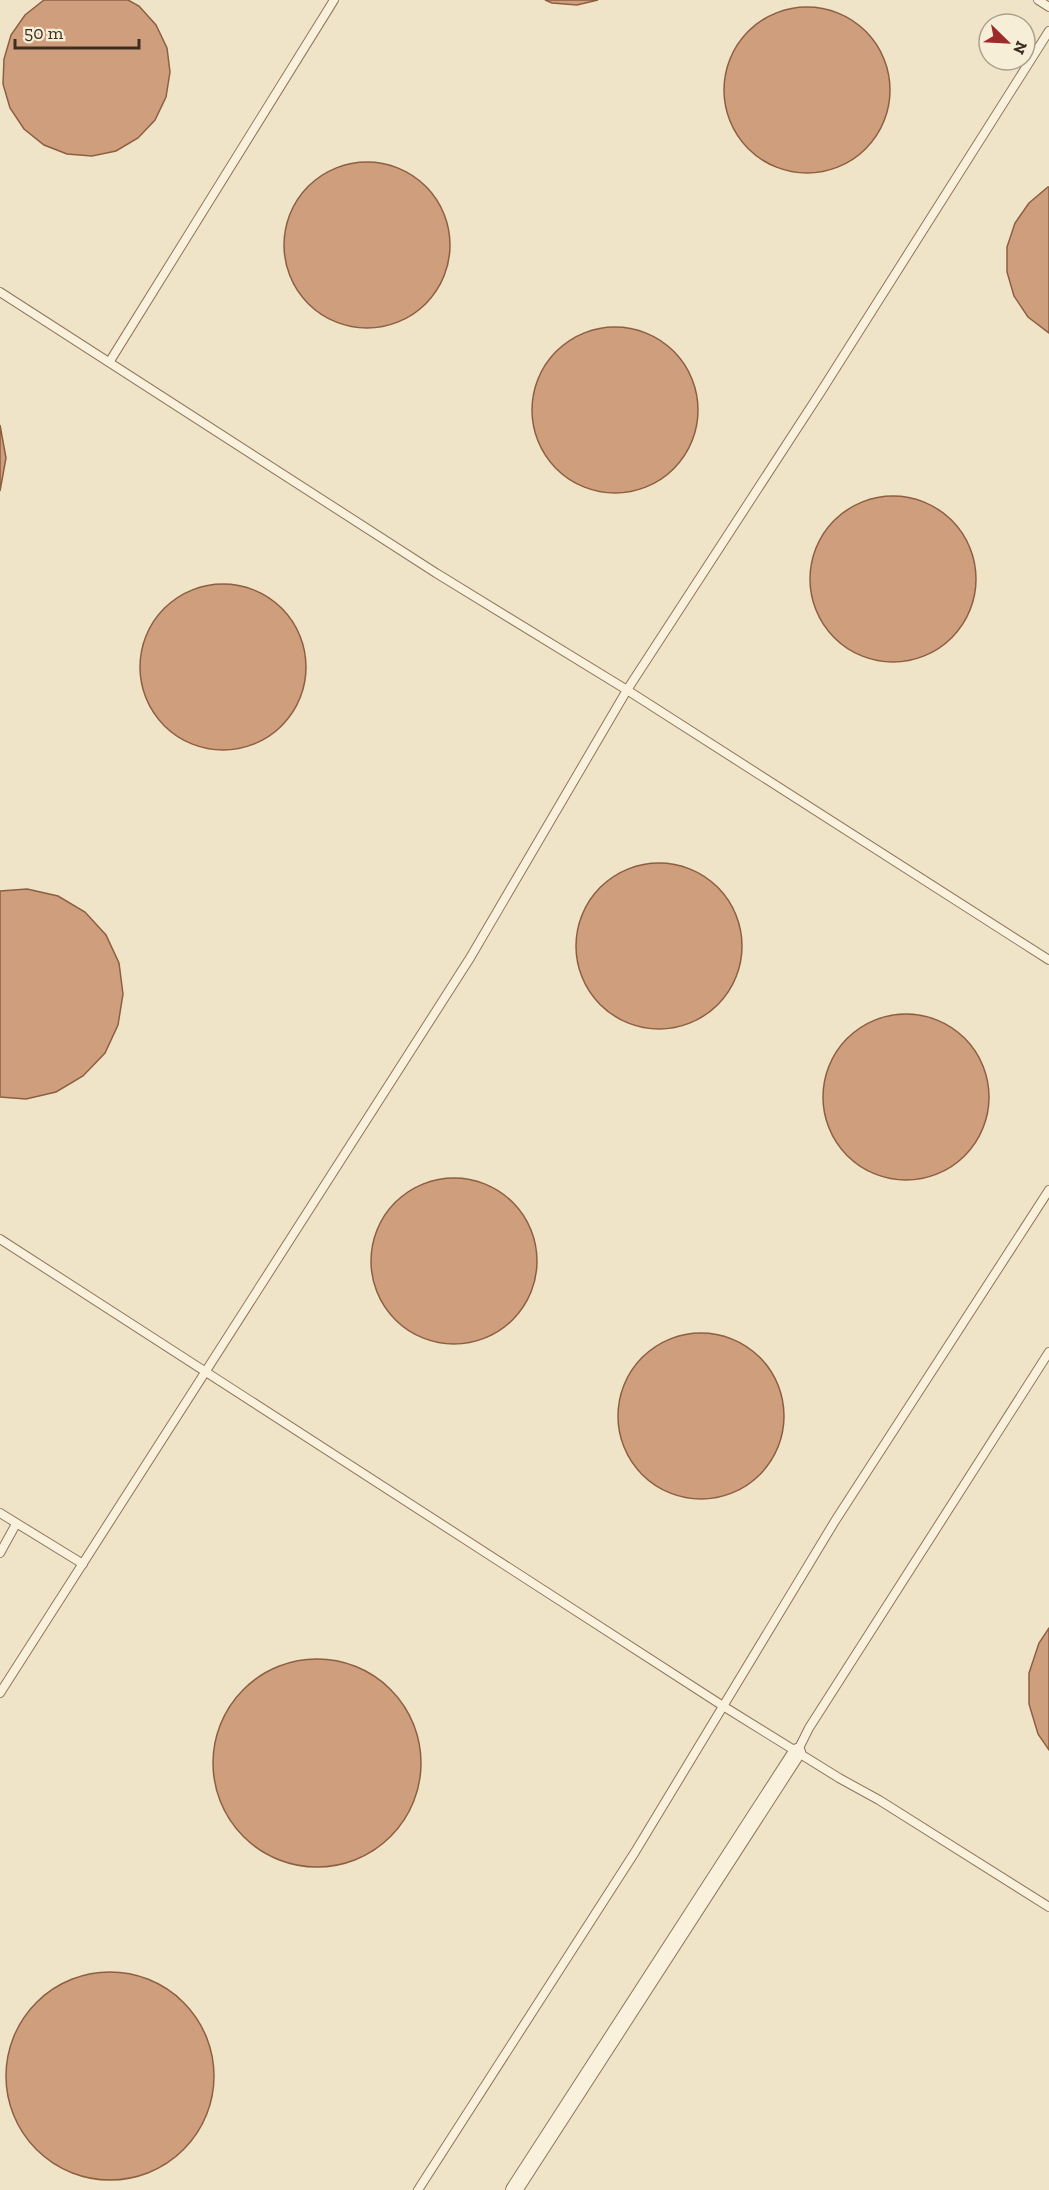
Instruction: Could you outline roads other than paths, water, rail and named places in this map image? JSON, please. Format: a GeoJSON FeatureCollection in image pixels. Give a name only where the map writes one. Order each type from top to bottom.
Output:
{"type":"FeatureCollection","features":[{"type":"Feature","properties":{"kind":"street"},"geometry":{"type":"LineString","coordinates":[[514,2190],[797,1752]]}},
{"type":"Feature","properties":{"kind":"lane"},"geometry":{"type":"LineString","coordinates":[[110,361],[334,0]]}},
{"type":"Feature","properties":{"kind":"lane"},"geometry":{"type":"LineString","coordinates":[[1038,0],[1049,7]]}},
{"type":"Feature","properties":{"kind":"lane"},"geometry":{"type":"LineString","coordinates":[[0,1693],[470,958],[627,690],[820,393],[1049,31]]}},
{"type":"Feature","properties":{"kind":"lane"},"geometry":{"type":"LineString","coordinates":[[0,292],[436,573],[627,690],[1049,960]]}},
{"type":"Feature","properties":{"kind":"lane"},"geometry":{"type":"LineString","coordinates":[[417,2190],[629,1862],[835,1521],[1049,1190]]}},
{"type":"Feature","properties":{"kind":"lane"},"geometry":{"type":"LineString","coordinates":[[0,1239],[723,1706],[879,1800],[1049,1907]]}},
{"type":"Feature","properties":{"kind":"lane"},"geometry":{"type":"LineString","coordinates":[[797,1752],[809,1728],[1049,1352]]}},
{"type":"Feature","properties":{"kind":"lane"},"geometry":{"type":"LineString","coordinates":[[0,1513],[84,1564]]}},
{"type":"Feature","properties":{"kind":"lane"},"geometry":{"type":"LineString","coordinates":[[0,1553],[16,1524]]}}]}
